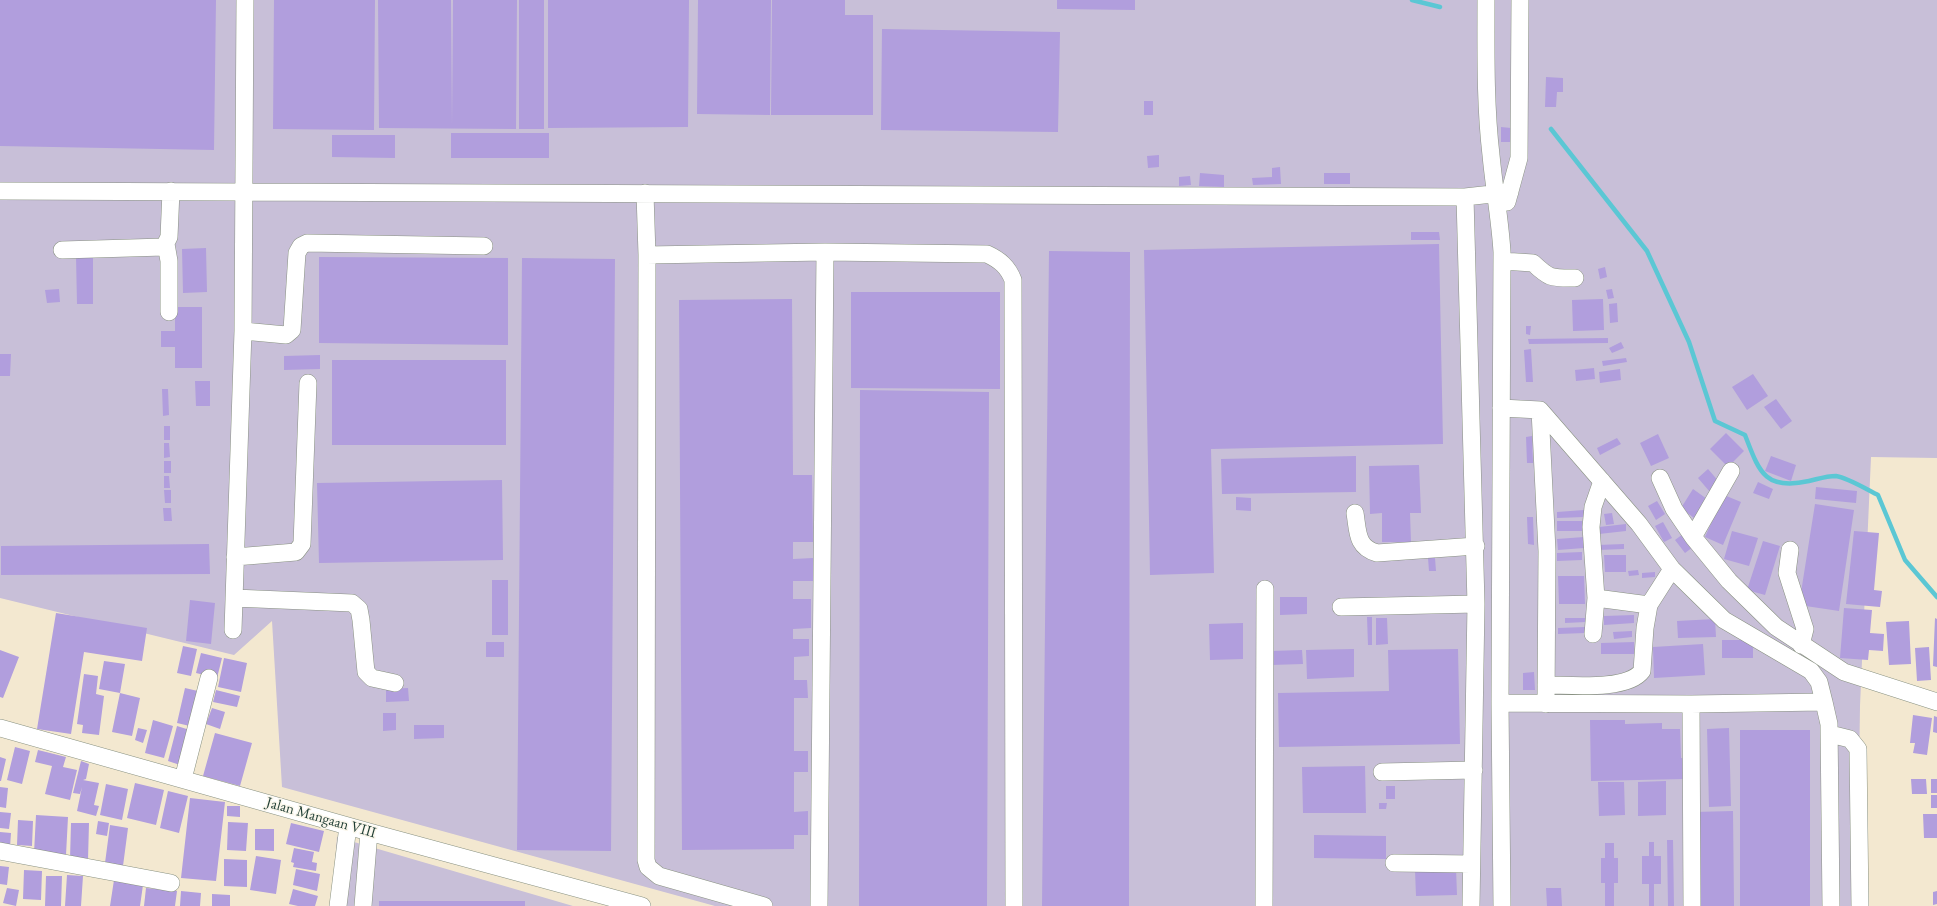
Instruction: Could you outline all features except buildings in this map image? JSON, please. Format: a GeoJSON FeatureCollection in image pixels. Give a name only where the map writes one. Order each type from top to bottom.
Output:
{"type":"FeatureCollection","features":[{"type":"Feature","properties":{"kind":"street"},"geometry":{"type":"LineString","coordinates":[[233,630],[243,331],[245,0]]}},
{"type":"Feature","properties":{"kind":"street"},"geometry":{"type":"LineString","coordinates":[[1486,0],[1486,80],[1490,155],[1503,193]]}},
{"type":"Feature","properties":{"kind":"street"},"geometry":{"type":"LineString","coordinates":[[1502,906],[1500,703],[1501,228],[1503,193],[1519,158],[1520,0]]}},
{"type":"Feature","properties":{"kind":"street"},"geometry":{"type":"LineString","coordinates":[[0,191],[1465,197],[1503,193]]}},
{"type":"Feature","properties":{"kind":"street"},"geometry":{"type":"LineString","coordinates":[[62,250],[164,247],[169,237],[171,192]]}},
{"type":"Feature","properties":{"kind":"street"},"geometry":{"type":"LineString","coordinates":[[645,193],[647,255],[646,860],[648,867],[659,876],[764,906]]}},
{"type":"Feature","properties":{"kind":"street"},"geometry":{"type":"LineString","coordinates":[[1465,197],[1476,546],[1471,906]]}},
{"type":"Feature","properties":{"kind":"street"},"geometry":{"type":"LineString","coordinates":[[243,331],[286,335],[292,330],[296,253],[301,246],[307,243],[484,246]]}},
{"type":"Feature","properties":{"kind":"street"},"geometry":{"type":"LineString","coordinates":[[166,244],[169,261],[169,312]]}},
{"type":"Feature","properties":{"kind":"street"},"geometry":{"type":"LineString","coordinates":[[647,255],[825,252],[987,254],[1004,264],[1010,272],[1013,280],[1014,906]]}},
{"type":"Feature","properties":{"kind":"street"},"geometry":{"type":"LineString","coordinates":[[819,906],[825,252]]}},
{"type":"Feature","properties":{"kind":"street"},"geometry":{"type":"LineString","coordinates":[[1502,261],[1533,263],[1543,274],[1549,276],[1575,278]]}},
{"type":"Feature","properties":{"kind":"street"},"geometry":{"type":"LineString","coordinates":[[235,557],[296,552],[302,544],[308,383]]}},
{"type":"Feature","properties":{"kind":"street"},"geometry":{"type":"LineString","coordinates":[[1501,408],[1540,410],[1638,524],[1672,569],[1724,620],[1811,671],[1819,682],[1830,724],[1831,906]]}},
{"type":"Feature","properties":{"kind":"street"},"geometry":{"type":"LineString","coordinates":[[1540,410],[1547,551],[1546,704]]}},
{"type":"Feature","properties":{"kind":"street"},"geometry":{"type":"LineString","coordinates":[[1693,537],[1731,471]]}},
{"type":"Feature","properties":{"kind":"street"},"geometry":{"type":"LineString","coordinates":[[1660,478],[1674,509],[1693,537],[1729,581],[1776,627],[1801,645],[1844,672],[1937,702]]}},
{"type":"Feature","properties":{"kind":"street"},"geometry":{"type":"LineString","coordinates":[[1593,634],[1596,598],[1591,527],[1593,507],[1602,481]]}},
{"type":"Feature","properties":{"kind":"street"},"geometry":{"type":"LineString","coordinates":[[1355,513],[1360,539],[1364,547],[1377,553],[1476,546]]}},
{"type":"Feature","properties":{"kind":"street"},"geometry":{"type":"LineString","coordinates":[[1790,550],[1788,573],[1805,629],[1801,645]]}},
{"type":"Feature","properties":{"kind":"street"},"geometry":{"type":"LineString","coordinates":[[1546,685],[1619,684],[1633,680],[1640,675],[1642,671],[1645,628],[1649,605],[1672,569]]}},
{"type":"Feature","properties":{"kind":"street"},"geometry":{"type":"LineString","coordinates":[[1264,906],[1265,588]]}},
{"type":"Feature","properties":{"kind":"street"},"geometry":{"type":"LineString","coordinates":[[234,598],[352,603],[359,609],[366,672],[372,678],[396,683]]}},
{"type":"Feature","properties":{"kind":"street"},"geometry":{"type":"LineString","coordinates":[[1596,598],[1649,605]]}},
{"type":"Feature","properties":{"kind":"street"},"geometry":{"type":"LineString","coordinates":[[1341,607],[1476,604]]}},
{"type":"Feature","properties":{"kind":"street"},"geometry":{"type":"LineString","coordinates":[[184,779],[209,678]]}},
{"type":"Feature","properties":{"kind":"street"},"geometry":{"type":"LineString","coordinates":[[1500,703],[1691,704],[1824,702]]}},
{"type":"Feature","properties":{"kind":"street"},"geometry":{"type":"LineString","coordinates":[[1691,704],[1692,906]]}},
{"type":"Feature","properties":{"kind":"street","name":"Jalan Mangaan VIII"},"geometry":{"type":"LineString","coordinates":[[0,728],[368,832],[642,906]]}},
{"type":"Feature","properties":{"kind":"street"},"geometry":{"type":"LineString","coordinates":[[1830,734],[1850,739],[1858,748],[1860,906]]}},
{"type":"Feature","properties":{"kind":"street"},"geometry":{"type":"LineString","coordinates":[[1382,772],[1474,770]]}},
{"type":"Feature","properties":{"kind":"street"},"geometry":{"type":"LineString","coordinates":[[338,906],[348,826]]}},
{"type":"Feature","properties":{"kind":"street"},"geometry":{"type":"LineString","coordinates":[[363,906],[368,832]]}},
{"type":"Feature","properties":{"kind":"street"},"geometry":{"type":"LineString","coordinates":[[0,851],[171,882]]}},
{"type":"Feature","properties":{"kind":"street"},"geometry":{"type":"LineString","coordinates":[[1394,863],[1471,864]]}},
{"type":"Feature","properties":{"kind":"shaded area"},"geometry":{"type":"Polygon","coordinates":[[[0,0],[1937,0],[1937,458],[1871,457],[1860,706],[1857,906],[715,906],[282,787],[272,621],[234,655],[0,598],[0,0]]]}},
{"type":"Feature","properties":{"kind":"shaded area"},"geometry":{"type":"Polygon","coordinates":[[[337,837],[573,906],[332,906],[337,837]]]}},
{"type":"Feature","properties":{"kind":"waterway"},"geometry":{"type":"LineString","coordinates":[[1412,0],[1440,7]]}},
{"type":"Feature","properties":{"kind":"waterway"},"geometry":{"type":"LineString","coordinates":[[1551,129],[1647,251],[1689,342],[1715,421],[1745,435],[1760,468],[1765,475],[1773,480],[1782,483],[1794,483],[1836,476],[1851,481],[1878,495],[1905,560],[1937,597]]}}]}
